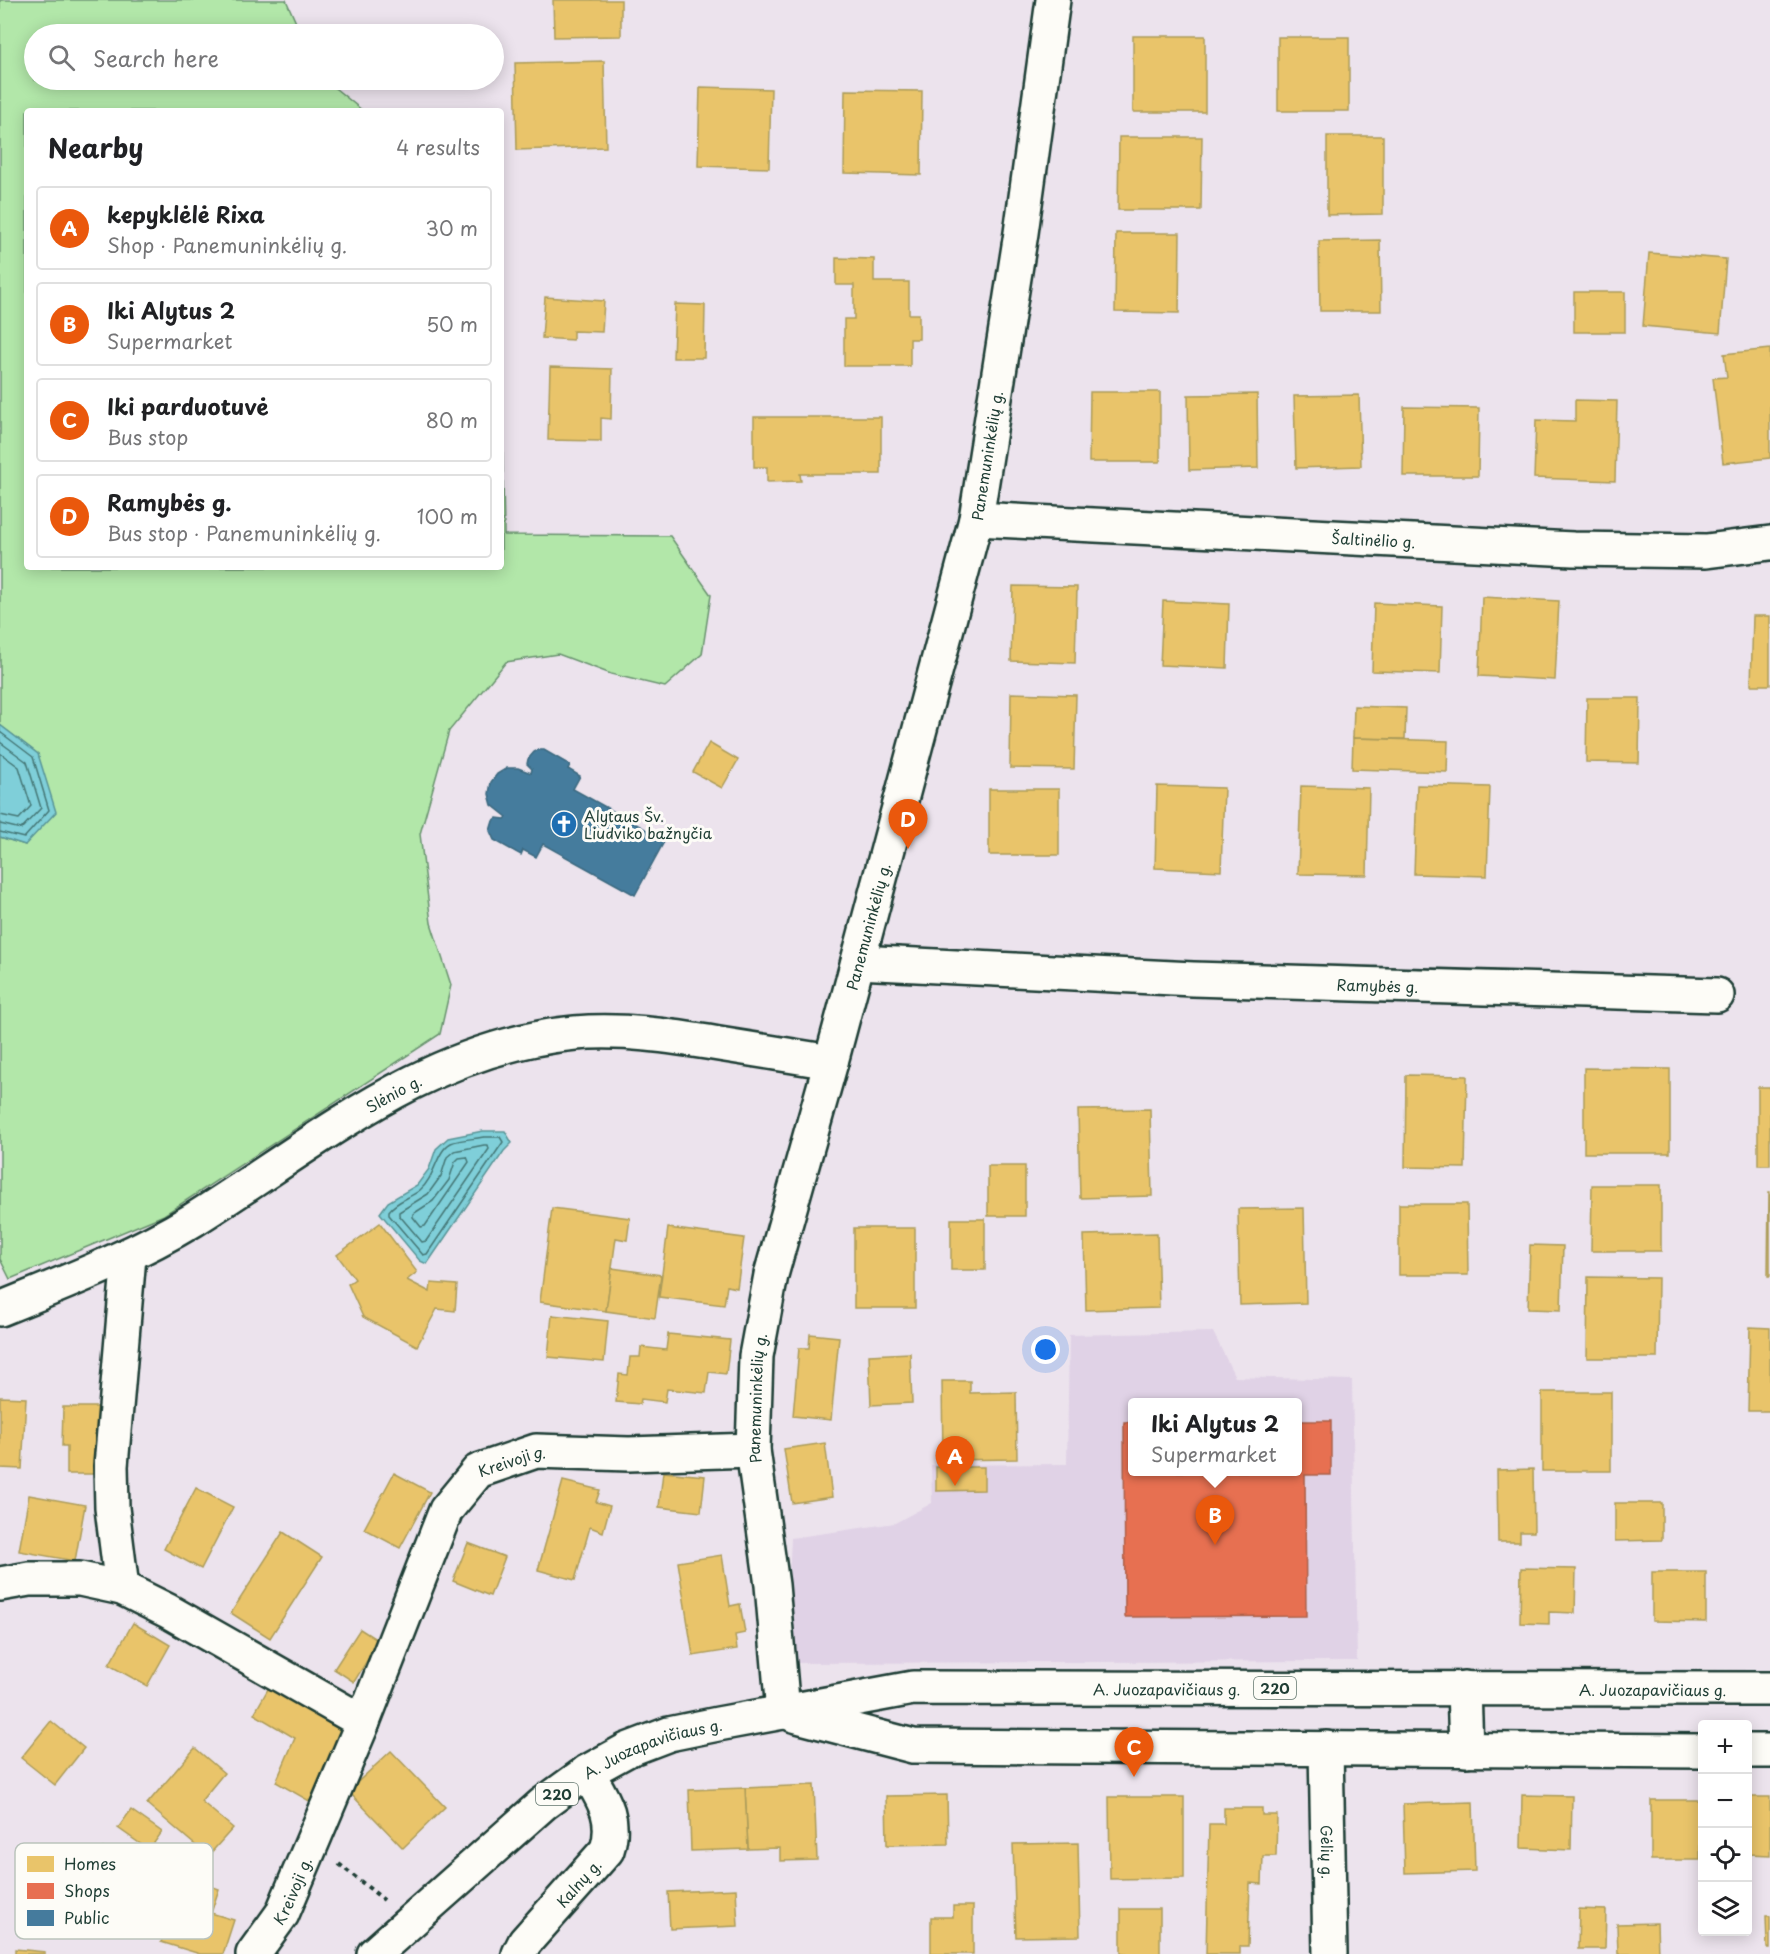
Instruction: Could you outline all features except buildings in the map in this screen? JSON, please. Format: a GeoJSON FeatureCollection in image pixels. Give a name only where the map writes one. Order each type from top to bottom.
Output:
{"type":"FeatureCollection","features":[{"type":"Feature","properties":{"kind":"street","name":"Panemuninkėlių g."},"geometry":{"type":"LineString","coordinates":[[783,1712],[772,1585],[753,1450],[756,1356],[771,1275],[831,1062],[976,519],[1021,233],[1053,0]]}},
{"type":"Feature","properties":{"kind":"street","name":"Šaltinėlio g."},"geometry":{"type":"LineString","coordinates":[[976,519],[1573,549],[1706,552],[1770,543]]}},
{"type":"Feature","properties":{"kind":"street","name":"Ramybės g."},"geometry":{"type":"LineString","coordinates":[[858,962],[1193,979],[1717,995]]}},
{"type":"Feature","properties":{"kind":"street","name":"Slėnio g."},"geometry":{"type":"LineString","coordinates":[[0,1310],[129,1256],[191,1221],[378,1099],[430,1073],[490,1049],[576,1033],[653,1033],[831,1062]]}},
{"type":"Feature","properties":{"kind":"street"},"geometry":{"type":"LineString","coordinates":[[122,1588],[112,1508],[111,1466],[129,1256]]}},
{"type":"Feature","properties":{"kind":"street","name":"Kreivoji g."},"geometry":{"type":"LineString","coordinates":[[253,1954],[282,1914],[363,1722],[446,1510],[478,1471],[536,1452],[629,1454],[753,1450]]}},
{"type":"Feature","properties":{"kind":"street"},"geometry":{"type":"LineString","coordinates":[[0,1584],[29,1579],[80,1579],[122,1588],[168,1611],[363,1722]]}},
{"type":"Feature","properties":{"kind":"street","name":"A. Juozapavičiaus g."},"geometry":{"type":"LineString","coordinates":[[374,1954],[543,1804],[587,1772],[627,1749],[669,1734],[783,1712],[913,1688],[1770,1689]]}},
{"type":"Feature","properties":{"kind":"street"},"geometry":{"type":"LineString","coordinates":[[1464,1688],[1466,1749]]}},
{"type":"Feature","properties":{"kind":"street","name":"A. Juozapavičiaus g."},"geometry":{"type":"LineString","coordinates":[[783,1712],[913,1746],[1698,1751]]}},
{"type":"Feature","properties":{"kind":"street","name":"Gėlių g."},"geometry":{"type":"LineString","coordinates":[[1326,1748],[1330,1954]]}},
{"type":"Feature","properties":{"kind":"street"},"geometry":{"type":"LineString","coordinates":[[1752,1751],[1770,1751]]}},
{"type":"Feature","properties":{"kind":"street","name":"Kalnų g."},"geometry":{"type":"LineString","coordinates":[[519,1954],[525,1942],[607,1850],[612,1833],[609,1813],[587,1772]]}},
{"type":"Feature","properties":{"kind":"path"},"geometry":{"type":"LineString","coordinates":[[345,1869],[381,1897]]}},
{"type":"Feature","properties":{"kind":"shaded area"},"geometry":{"type":"Polygon","coordinates":[[[1213,1332],[1235,1377],[1352,1380],[1357,1661],[785,1663],[791,1538],[895,1523],[932,1503],[931,1465],[1067,1464],[1069,1335],[1213,1332]]]}},
{"type":"Feature","properties":{"kind":"green space"},"geometry":{"type":"Polygon","coordinates":[[[0,0],[286,0],[297,24],[24,24],[24,90],[337,90],[359,108],[24,108],[24,570],[504,570],[504,535],[670,536],[711,595],[702,654],[665,687],[611,674],[558,654],[506,662],[449,731],[420,834],[431,923],[451,985],[440,1034],[164,1215],[10,1279],[0,1259],[0,837],[25,845],[38,754],[0,725],[0,0]]]}},
{"type":"Feature","properties":{"kind":"water"},"geometry":{"type":"Polygon","coordinates":[[[0,725],[38,754],[56,812],[25,845],[0,837],[0,725]]]}},
{"type":"Feature","properties":{"kind":"water"},"geometry":{"type":"Polygon","coordinates":[[[483,1131],[505,1131],[512,1143],[504,1151],[427,1264],[420,1261],[380,1213],[388,1202],[417,1185],[429,1169],[436,1149],[448,1138],[483,1131]]]}},
{"type":"Feature","properties":{"kind":"place","name":"Alytaus Šv. Liudviko bažnyčia"},"geometry":{"type":"Point","coordinates":[564,824]}},
{"type":"Feature","properties":{"kind":"place","name":"Ramybės g."},"geometry":{"type":"Point","coordinates":[908,849]}},
{"type":"Feature","properties":{"kind":"place","name":"kepyklėlė Rixa"},"geometry":{"type":"Point","coordinates":[955,1486]}},
{"type":"Feature","properties":{"kind":"place","name":"Iki Alytus 2"},"geometry":{"type":"Point","coordinates":[1215,1545]}},
{"type":"Feature","properties":{"kind":"place","name":"Iki parduotuvė"},"geometry":{"type":"Point","coordinates":[1134,1777]}}]}
